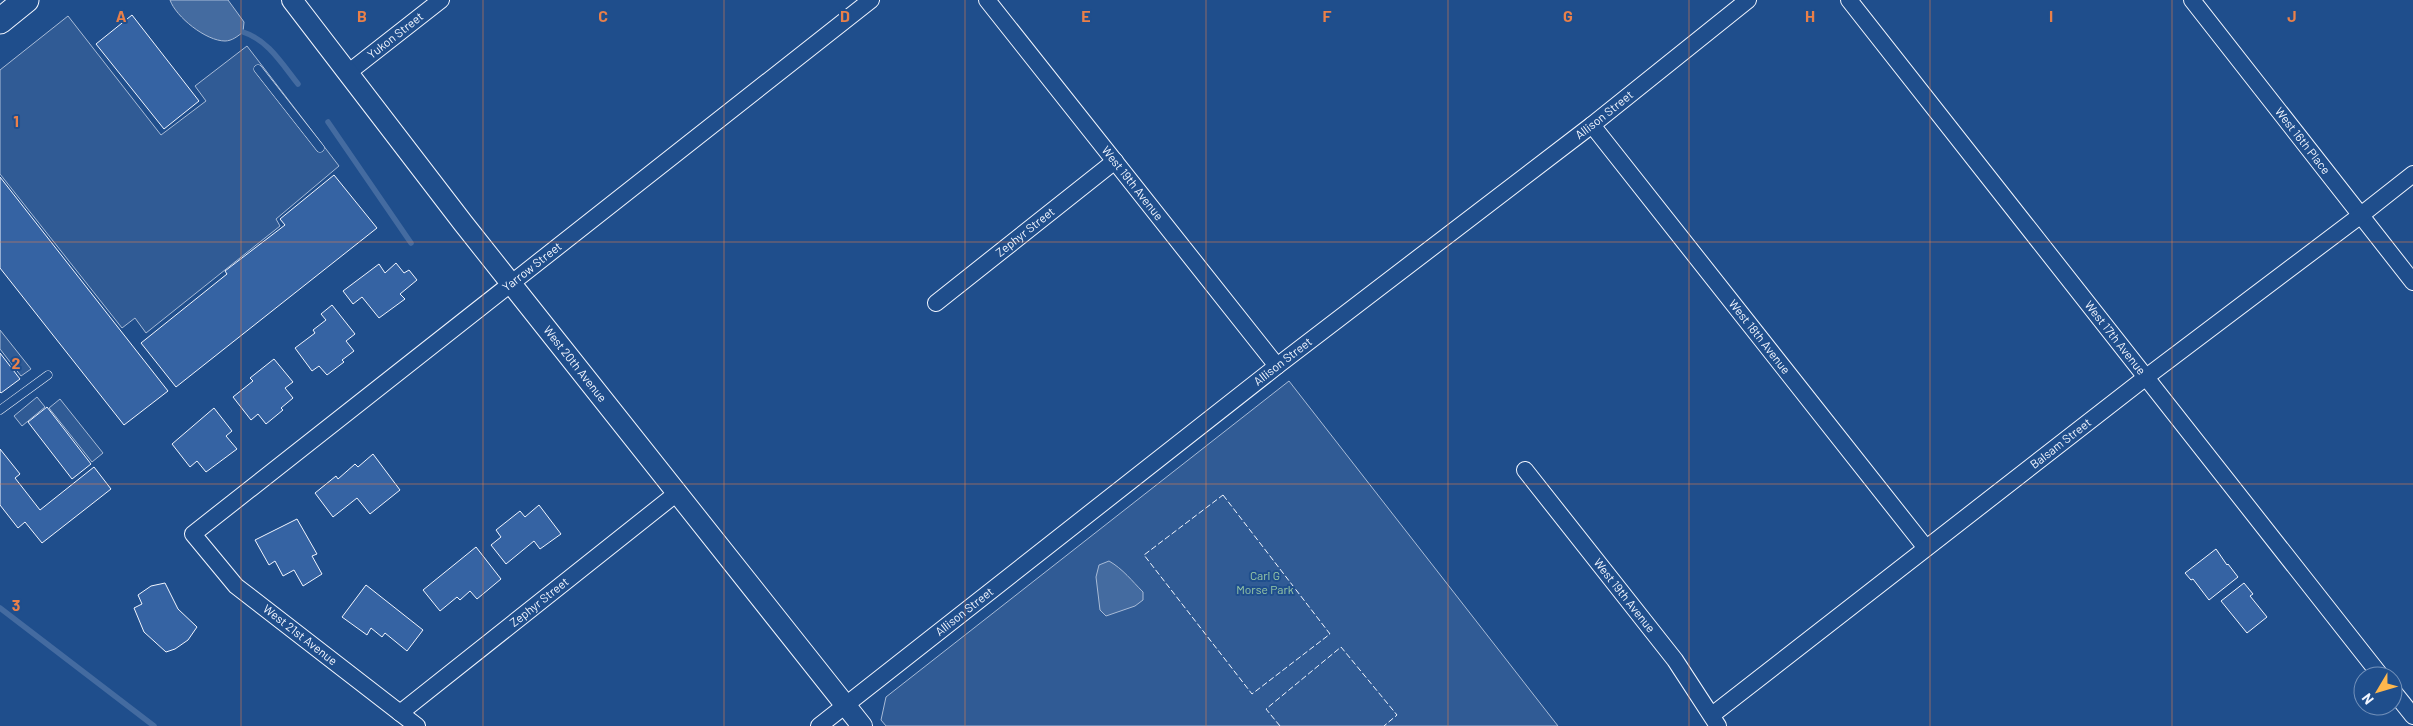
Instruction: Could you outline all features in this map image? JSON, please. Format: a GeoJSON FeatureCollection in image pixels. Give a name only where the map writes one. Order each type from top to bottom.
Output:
{"type":"FeatureCollection","features":[{"type":"Feature","properties":{"kind":"main road"},"geometry":{"type":"LineString","coordinates":[[0,21],[26,0]]}},
{"type":"Feature","properties":{"kind":"street","name":"West 20th Avenue"},"geometry":{"type":"LineString","coordinates":[[292,0],[510,283],[862,726]]}},
{"type":"Feature","properties":{"kind":"street","name":"Yukon Street"},"geometry":{"type":"LineString","coordinates":[[349,72],[441,0]]}},
{"type":"Feature","properties":{"kind":"street","name":"Yarrow Street"},"geometry":{"type":"LineString","coordinates":[[193,534],[871,0]]}},
{"type":"Feature","properties":{"kind":"street","name":"West 19th Avenue"},"geometry":{"type":"LineString","coordinates":[[987,0],[1276,366]]}},
{"type":"Feature","properties":{"kind":"street","name":"Allison Street"},"geometry":{"type":"LineString","coordinates":[[819,726],[1276,366],[1592,125],[1748,0]]}},
{"type":"Feature","properties":{"kind":"street","name":"West 17th Avenue"},"geometry":{"type":"LineString","coordinates":[[1849,0],[2373,666]]}},
{"type":"Feature","properties":{"kind":"street","name":"West 16th Place"},"geometry":{"type":"LineString","coordinates":[[2192,0],[2413,282]]}},
{"type":"Feature","properties":{"kind":"street","name":"West 18th Avenue"},"geometry":{"type":"LineString","coordinates":[[1592,125],[1926,548]]}},
{"type":"Feature","properties":{"kind":"street","name":"Zephyr Street"},"geometry":{"type":"LineString","coordinates":[[936,303],[1115,161]]}},
{"type":"Feature","properties":{"kind":"street","name":"Balsam Street"},"geometry":{"type":"LineString","coordinates":[[1715,720],[1926,548],[2413,174]]}},
{"type":"Feature","properties":{"kind":"street","name":"West 19th Avenue"},"geometry":{"type":"LineString","coordinates":[[1525,470],[1675,660],[1715,720]]}},
{"type":"Feature","properties":{"kind":"street","name":"Zephyr Street"},"geometry":{"type":"LineString","coordinates":[[400,713],[677,494]]}},
{"type":"Feature","properties":{"kind":"street","name":"West 21st Avenue"},"geometry":{"type":"LineString","coordinates":[[193,534],[236,586],[417,726]]}},
{"type":"Feature","properties":{"kind":"street"},"geometry":{"type":"LineString","coordinates":[[2403,704],[2413,716]]}},
{"type":"Feature","properties":{"kind":"lane"},"geometry":{"type":"LineString","coordinates":[[258,69],[320,148]]}},
{"type":"Feature","properties":{"kind":"lane"},"geometry":{"type":"LineString","coordinates":[[0,410],[48,375]]}},
{"type":"Feature","properties":{"kind":"shaded area"},"geometry":{"type":"Polygon","coordinates":[[[170,0],[228,0],[244,22],[243,32],[228,41],[209,37],[201,33],[178,14],[170,0]]]}},
{"type":"Feature","properties":{"kind":"shaded area"},"geometry":{"type":"Polygon","coordinates":[[[68,16],[161,135],[206,101],[195,86],[247,46],[339,166],[276,219],[280,226],[146,333],[135,318],[122,328],[0,174],[0,70],[68,16]]]}},
{"type":"Feature","properties":{"kind":"shaded area"},"geometry":{"type":"Polygon","coordinates":[[[0,330],[31,369],[21,376],[0,349],[0,330]]]}},
{"type":"Feature","properties":{"kind":"shaded area","name":"Carl G Morse Park"},"geometry":{"type":"Polygon","coordinates":[[[1289,381],[1558,726],[886,726],[881,720],[886,697],[1289,381]]]}},
{"type":"Feature","properties":{"kind":"shaded area"},"geometry":{"type":"Polygon","coordinates":[[[37,397],[45,407],[22,426],[14,416],[37,397]]]}},
{"type":"Feature","properties":{"kind":"shaded area"},"geometry":{"type":"Polygon","coordinates":[[[60,399],[103,453],[92,462],[49,408],[60,399]]]}},
{"type":"Feature","properties":{"kind":"shaded area"},"geometry":{"type":"Polygon","coordinates":[[[1109,561],[1123,571],[1143,592],[1143,600],[1135,606],[1106,616],[1100,610],[1096,577],[1099,565],[1109,561]]]}},
{"type":"Feature","properties":{"kind":"building"},"geometry":{"type":"Polygon","coordinates":[[[132,15],[199,101],[164,129],[96,44],[132,15]]]}},
{"type":"Feature","properties":{"kind":"building"},"geometry":{"type":"Polygon","coordinates":[[[334,175],[377,228],[176,387],[141,343],[227,274],[225,271],[285,225],[280,219],[334,175]]]}},
{"type":"Feature","properties":{"kind":"building"},"geometry":{"type":"Polygon","coordinates":[[[0,177],[168,391],[124,425],[0,268],[0,177]]]}},
{"type":"Feature","properties":{"kind":"building"},"geometry":{"type":"Polygon","coordinates":[[[396,263],[404,273],[409,270],[417,280],[400,294],[405,299],[379,318],[362,297],[353,304],[343,291],[379,264],[385,273],[396,263]]]}},
{"type":"Feature","properties":{"kind":"building"},"geometry":{"type":"Polygon","coordinates":[[[332,305],[355,334],[346,341],[354,351],[342,360],[344,362],[327,375],[319,366],[312,371],[295,348],[315,333],[313,330],[326,320],[321,314],[332,305]]]}},
{"type":"Feature","properties":{"kind":"building"},"geometry":{"type":"Polygon","coordinates":[[[0,353],[20,379],[1,393],[0,392],[0,353]]]}},
{"type":"Feature","properties":{"kind":"building"},"geometry":{"type":"Polygon","coordinates":[[[274,359],[293,382],[285,388],[293,398],[281,408],[283,410],[266,424],[258,414],[251,420],[233,397],[253,381],[250,378],[274,359]]]}},
{"type":"Feature","properties":{"kind":"building"},"geometry":{"type":"Polygon","coordinates":[[[47,407],[91,464],[72,479],[28,422],[47,407]]]}},
{"type":"Feature","properties":{"kind":"building"},"geometry":{"type":"Polygon","coordinates":[[[214,408],[232,431],[226,436],[237,449],[206,472],[197,461],[190,467],[172,444],[214,408]]]}},
{"type":"Feature","properties":{"kind":"building"},"geometry":{"type":"Polygon","coordinates":[[[0,449],[20,474],[15,478],[40,510],[94,467],[111,489],[42,543],[25,522],[18,528],[0,505],[0,449]]]}},
{"type":"Feature","properties":{"kind":"building"},"geometry":{"type":"Polygon","coordinates":[[[373,454],[400,490],[370,514],[357,498],[333,517],[315,493],[336,476],[338,479],[355,464],[358,467],[373,454]]]}},
{"type":"Feature","properties":{"kind":"building"},"geometry":{"type":"Polygon","coordinates":[[[539,505],[561,534],[540,549],[534,541],[506,564],[491,545],[501,537],[496,530],[520,511],[525,517],[539,505]]]}},
{"type":"Feature","properties":{"kind":"building"},"geometry":{"type":"Polygon","coordinates":[[[297,519],[317,554],[312,556],[322,574],[303,586],[294,570],[283,576],[275,561],[269,565],[255,540],[297,519]]]}},
{"type":"Feature","properties":{"kind":"building"},"geometry":{"type":"Polygon","coordinates":[[[476,547],[501,579],[477,599],[470,591],[460,600],[457,597],[440,611],[423,590],[476,547]]]}},
{"type":"Feature","properties":{"kind":"building"},"geometry":{"type":"Polygon","coordinates":[[[2216,549],[2238,577],[2209,600],[2193,579],[2191,580],[2185,573],[2216,549]]]}},
{"type":"Feature","properties":{"kind":"building"},"geometry":{"type":"Polygon","coordinates":[[[165,583],[178,609],[197,627],[188,640],[175,649],[166,652],[144,632],[134,608],[142,604],[138,595],[151,586],[165,583]]]}},
{"type":"Feature","properties":{"kind":"building"},"geometry":{"type":"Polygon","coordinates":[[[2244,583],[2253,594],[2250,596],[2267,617],[2247,633],[2221,601],[2244,583]]]}},
{"type":"Feature","properties":{"kind":"building"},"geometry":{"type":"Polygon","coordinates":[[[366,585],[423,630],[407,651],[385,633],[382,637],[371,628],[367,635],[342,617],[366,585]]]}},
{"type":"Feature","properties":{"kind":"waterway"},"geometry":{"type":"LineString","coordinates":[[243,32],[267,47],[298,84]]}},
{"type":"Feature","properties":{"kind":"waterway"},"geometry":{"type":"LineString","coordinates":[[328,122],[411,243]]}},
{"type":"Feature","properties":{"kind":"waterway"},"geometry":{"type":"LineString","coordinates":[[0,608],[154,726]]}},
{"type":"Feature","properties":{"kind":"fence"},"geometry":{"type":"LineString","coordinates":[[1223,495],[1330,634],[1252,694],[1144,555],[1223,495]]}},
{"type":"Feature","properties":{"kind":"fence"},"geometry":{"type":"LineString","coordinates":[[1280,726],[1266,709],[1341,647],[1397,715],[1384,726]]}}]}
